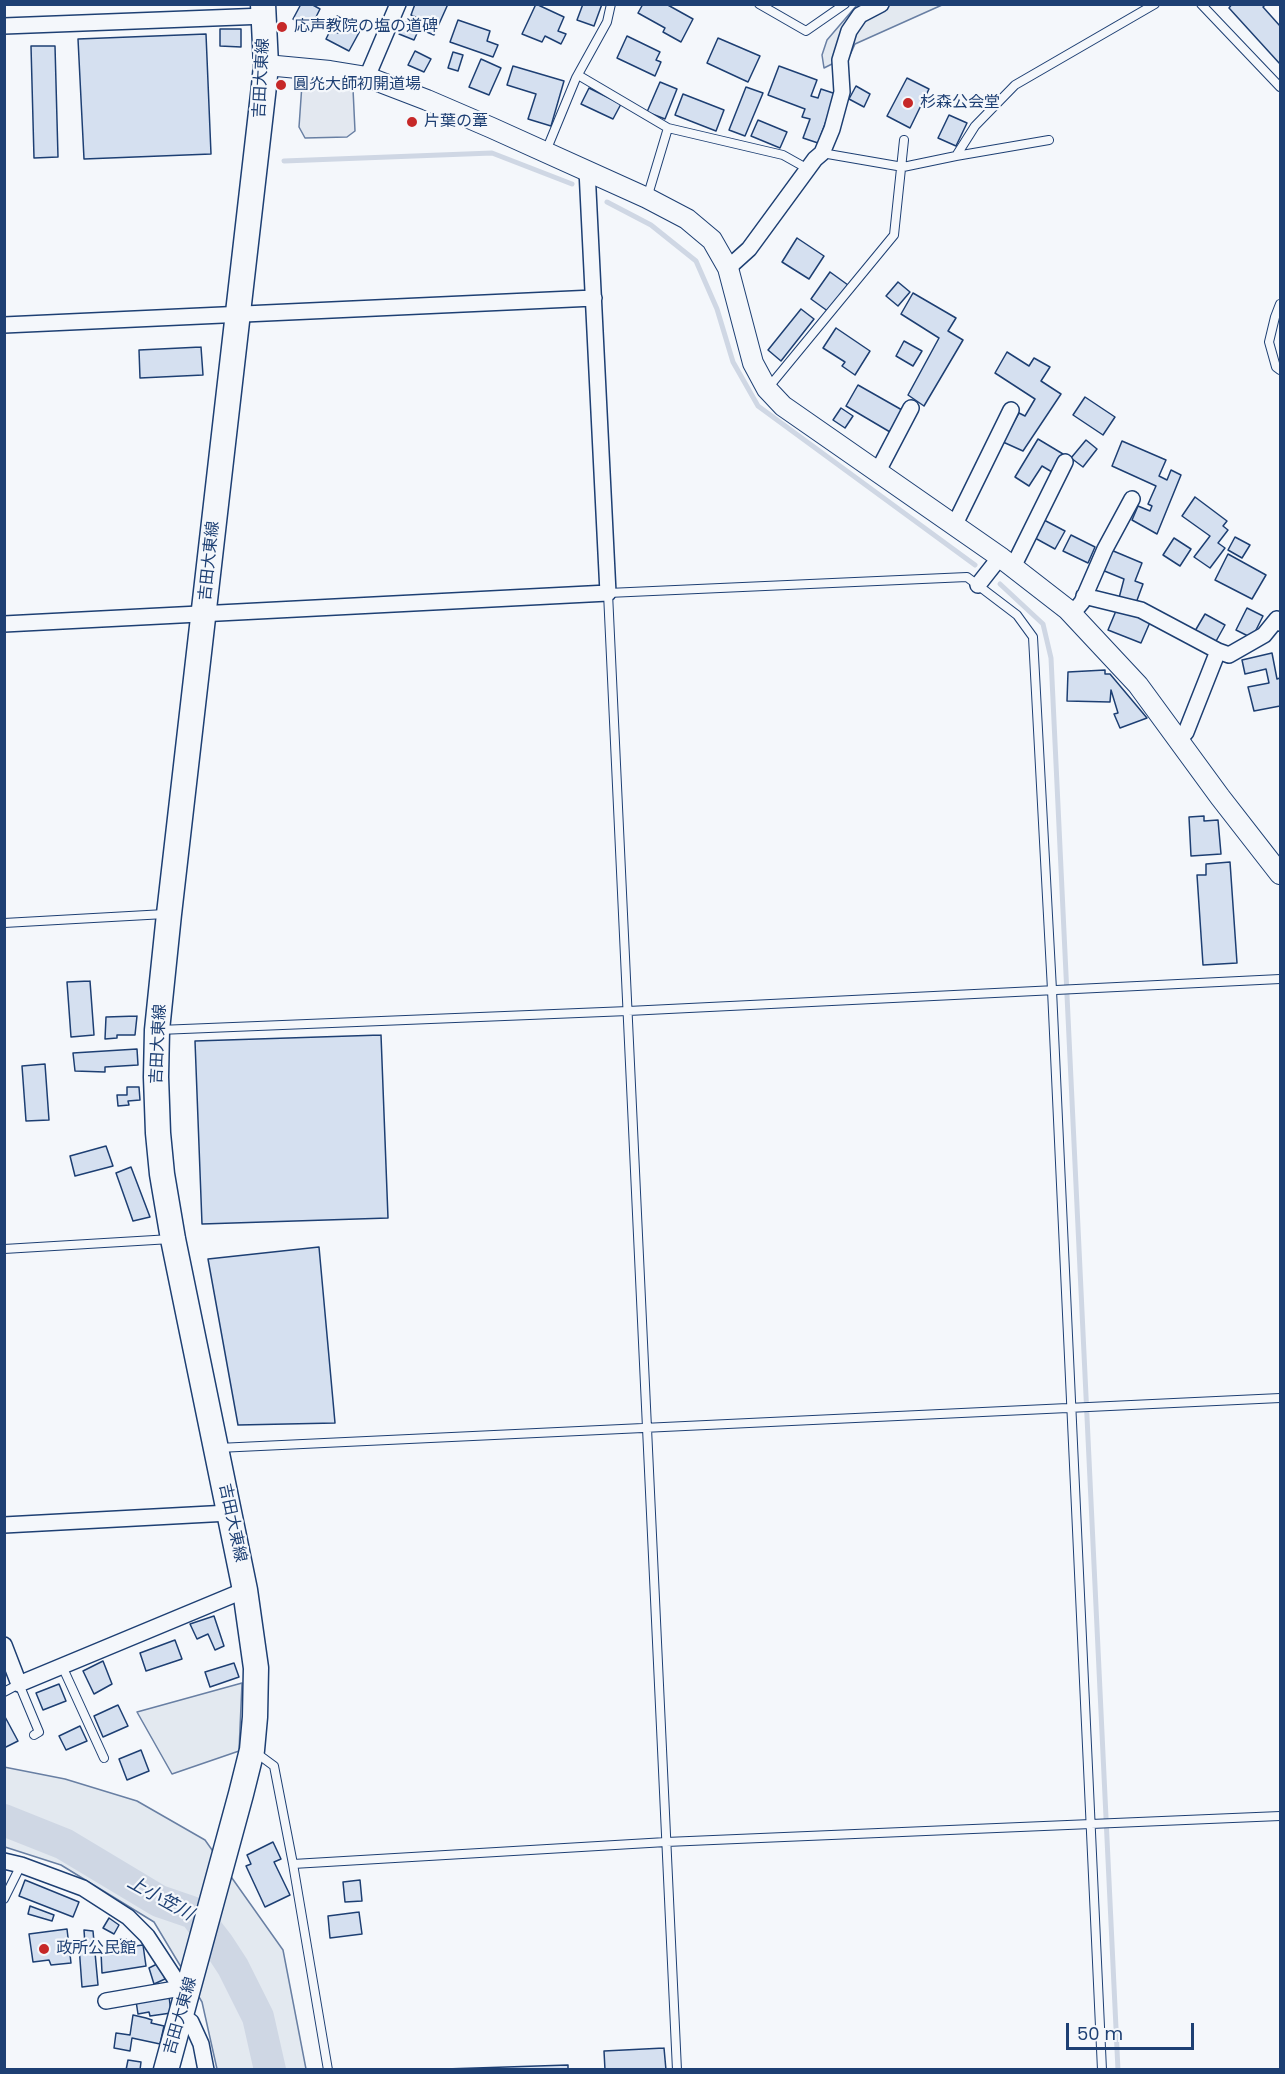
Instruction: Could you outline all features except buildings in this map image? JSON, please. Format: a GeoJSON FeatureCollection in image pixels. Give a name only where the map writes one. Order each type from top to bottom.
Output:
{"type":"FeatureCollection","features":[{"type":"Feature","properties":{"kind":"main road","name":"吉田大東線"},"geometry":{"type":"LineString","coordinates":[[166,2070],[252,1750],[255,1717],[256,1668],[245,1590],[173,1239],[162,1174],[156,1077],[157,1030],[169,914],[266,65],[264,10]]}},
{"type":"Feature","properties":{"kind":"street"},"geometry":{"type":"LineString","coordinates":[[367,77],[398,4]]}},
{"type":"Feature","properties":{"kind":"street"},"geometry":{"type":"LineString","coordinates":[[728,268],[749,249],[822,153],[832,129],[842,92],[840,60],[849,31],[860,15],[881,4]]}},
{"type":"Feature","properties":{"kind":"street"},"geometry":{"type":"LineString","coordinates":[[4,26],[264,10]]}},
{"type":"Feature","properties":{"kind":"street"},"geometry":{"type":"LineString","coordinates":[[266,65],[367,77],[427,100],[587,170],[687,219],[712,240],[728,268],[753,363],[767,389],[783,406],[1006,562],[1072,614],[1138,685],[1220,797],[1281,874]]}},
{"type":"Feature","properties":{"kind":"street"},"geometry":{"type":"LineString","coordinates":[[4,624],[608,593],[587,170]]}},
{"type":"Feature","properties":{"kind":"street"},"geometry":{"type":"LineString","coordinates":[[4,325],[594,298]]}},
{"type":"Feature","properties":{"kind":"street"},"geometry":{"type":"LineString","coordinates":[[878,471],[911,408]]}},
{"type":"Feature","properties":{"kind":"street"},"geometry":{"type":"LineString","coordinates":[[954,526],[1011,410]]}},
{"type":"Feature","properties":{"kind":"street"},"geometry":{"type":"LineString","coordinates":[[978,585],[1006,562],[1065,462]]}},
{"type":"Feature","properties":{"kind":"street"},"geometry":{"type":"LineString","coordinates":[[1072,614],[1084,596],[1105,549],[1132,499]]}},
{"type":"Feature","properties":{"kind":"street"},"geometry":{"type":"LineString","coordinates":[[1084,596],[1141,610],[1229,655],[1264,635],[1277,619],[1281,623]]}},
{"type":"Feature","properties":{"kind":"street"},"geometry":{"type":"LineString","coordinates":[[1179,740],[1186,732],[1218,651]]}},
{"type":"Feature","properties":{"kind":"street"},"geometry":{"type":"LineString","coordinates":[[4,1525],[229,1513]]}},
{"type":"Feature","properties":{"kind":"street"},"geometry":{"type":"LineString","coordinates":[[4,1645],[19,1684],[245,1590]]}},
{"type":"Feature","properties":{"kind":"street"},"geometry":{"type":"LineString","coordinates":[[4,1861],[83,1888],[128,1917],[147,1936],[185,1997],[191,2022],[201,2044],[206,2070]]}},
{"type":"Feature","properties":{"kind":"street"},"geometry":{"type":"LineString","coordinates":[[106,2001],[185,1997]]}},
{"type":"Feature","properties":{"kind":"lane"},"geometry":{"type":"LineString","coordinates":[[545,152],[578,75],[607,22],[611,4]]}},
{"type":"Feature","properties":{"kind":"lane"},"geometry":{"type":"LineString","coordinates":[[759,4],[806,32],[845,4]]}},
{"type":"Feature","properties":{"kind":"lane"},"geometry":{"type":"LineString","coordinates":[[956,156],[975,126],[1015,85],[1155,4]]}},
{"type":"Feature","properties":{"kind":"lane"},"geometry":{"type":"LineString","coordinates":[[1201,4],[1281,87]]}},
{"type":"Feature","properties":{"kind":"lane"},"geometry":{"type":"LineString","coordinates":[[578,75],[668,128],[783,155],[808,169]]}},
{"type":"Feature","properties":{"kind":"lane"},"geometry":{"type":"LineString","coordinates":[[646,198],[668,128]]}},
{"type":"Feature","properties":{"kind":"lane"},"geometry":{"type":"LineString","coordinates":[[767,389],[894,235],[904,140]]}},
{"type":"Feature","properties":{"kind":"lane"},"geometry":{"type":"LineString","coordinates":[[822,153],[901,167],[1049,140]]}},
{"type":"Feature","properties":{"kind":"lane"},"geometry":{"type":"LineString","coordinates":[[1281,304],[1275,317],[1269,342],[1276,367],[1281,370]]}},
{"type":"Feature","properties":{"kind":"lane"},"geometry":{"type":"LineString","coordinates":[[677,2070],[608,593],[968,577],[1017,615],[1033,637],[1055,990],[1094,1824],[1102,2070]]}},
{"type":"Feature","properties":{"kind":"lane"},"geometry":{"type":"LineString","coordinates":[[4,923],[169,914]]}},
{"type":"Feature","properties":{"kind":"lane"},"geometry":{"type":"LineString","coordinates":[[157,1030],[628,1011],[1281,978]]}},
{"type":"Feature","properties":{"kind":"lane"},"geometry":{"type":"LineString","coordinates":[[4,1249],[173,1239]]}},
{"type":"Feature","properties":{"kind":"lane"},"geometry":{"type":"LineString","coordinates":[[217,1449],[1281,1398]]}},
{"type":"Feature","properties":{"kind":"lane"},"geometry":{"type":"LineString","coordinates":[[62,1666],[104,1758]]}},
{"type":"Feature","properties":{"kind":"lane"},"geometry":{"type":"LineString","coordinates":[[4,1692],[19,1684],[39,1732],[34,1736]]}},
{"type":"Feature","properties":{"kind":"lane"},"geometry":{"type":"LineString","coordinates":[[252,1750],[274,1766],[328,2070]]}},
{"type":"Feature","properties":{"kind":"lane"},"geometry":{"type":"LineString","coordinates":[[293,1864],[666,1842],[1281,1816]]}},
{"type":"Feature","properties":{"kind":"lane"},"geometry":{"type":"LineString","coordinates":[[4,1899],[21,1865]]}},
{"type":"Feature","properties":{"kind":"shaded area"},"geometry":{"type":"Polygon","coordinates":[[[857,5],[942,5],[855,44],[850,55],[824,68],[822,55],[827,40],[857,5]]]}},
{"type":"Feature","properties":{"kind":"shaded area"},"geometry":{"type":"Polygon","coordinates":[[[302,84],[353,89],[355,131],[347,137],[305,138],[299,127],[302,84]]]}},
{"type":"Feature","properties":{"kind":"shaded area"},"geometry":{"type":"Polygon","coordinates":[[[242,1683],[239,1751],[172,1774],[137,1712],[242,1683]]]}},
{"type":"Feature","properties":{"kind":"shaded area"},"geometry":{"type":"Polygon","coordinates":[[[4,1767],[65,1779],[137,1801],[205,1840],[283,1950],[306,2069],[217,2069],[202,2002],[154,1922],[61,1865],[5,1847],[4,1767]]]}},
{"type":"Feature","properties":{"kind":"waterway"},"geometry":{"type":"LineString","coordinates":[[284,161],[492,153],[572,184]]}},
{"type":"Feature","properties":{"kind":"waterway"},"geometry":{"type":"LineString","coordinates":[[607,202],[651,225],[696,261],[717,309],[733,362],[758,406],[975,565]]}},
{"type":"Feature","properties":{"kind":"waterway"},"geometry":{"type":"LineString","coordinates":[[1000,584],[1043,624],[1051,658],[1118,2070]]}},
{"type":"Feature","properties":{"kind":"waterway","name":"上小笠川"},"geometry":{"type":"LineString","coordinates":[[4,1820],[64,1844],[159,1901],[194,1913],[233,1967],[258,2017],[270,2070]]}},
{"type":"Feature","properties":{"kind":"place","name":"応声教院の塩の道碑"},"geometry":{"type":"Point","coordinates":[282,27]}},
{"type":"Feature","properties":{"kind":"place","name":"圓灮大師初開道場"},"geometry":{"type":"Point","coordinates":[281,85]}},
{"type":"Feature","properties":{"kind":"place","name":"杉森公会堂"},"geometry":{"type":"Point","coordinates":[908,103]}},
{"type":"Feature","properties":{"kind":"place","name":"片葉の葦"},"geometry":{"type":"Point","coordinates":[412,122]}},
{"type":"Feature","properties":{"kind":"place","name":"政所公民館"},"geometry":{"type":"Point","coordinates":[44,1949]}}]}
